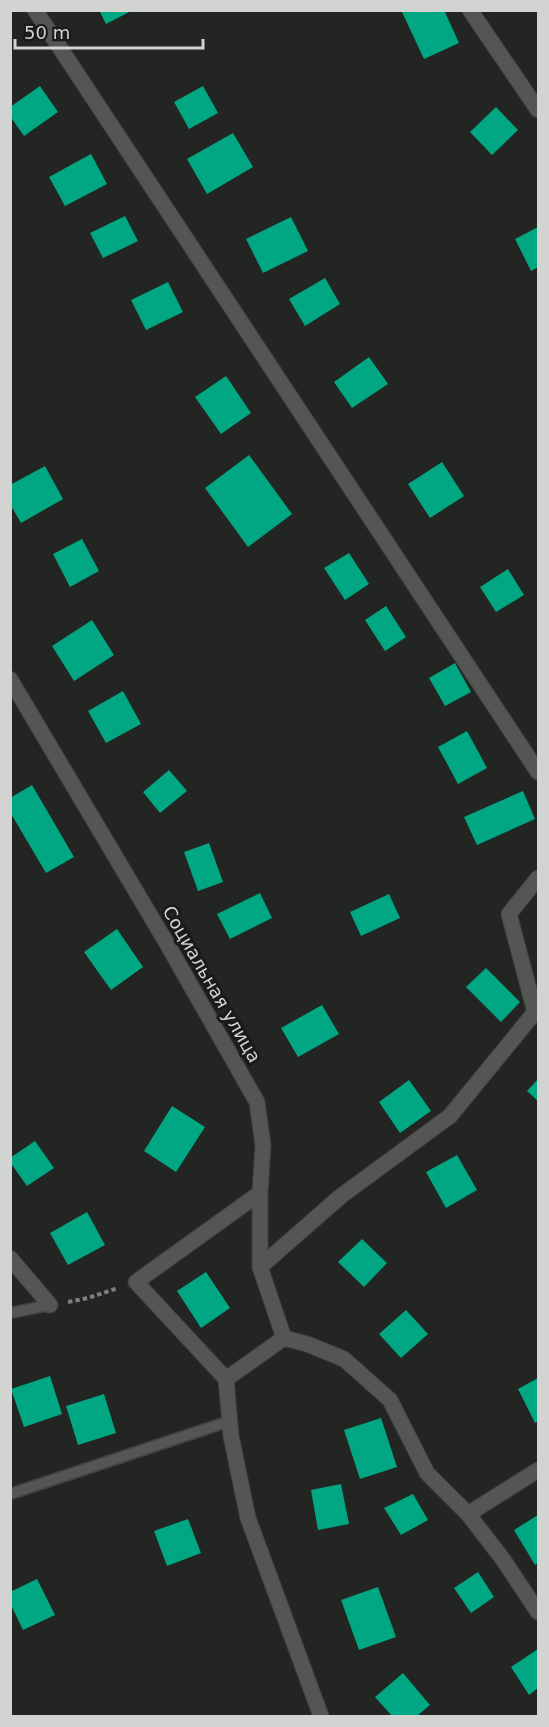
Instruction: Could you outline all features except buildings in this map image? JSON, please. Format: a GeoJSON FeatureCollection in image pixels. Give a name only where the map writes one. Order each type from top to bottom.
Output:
{"type":"FeatureCollection","features":[{"type":"Feature","properties":{"kind":"street"},"geometry":{"type":"LineString","coordinates":[[35,10],[538,772]]}},
{"type":"Feature","properties":{"kind":"street"},"geometry":{"type":"LineString","coordinates":[[470,10],[538,110]]}},
{"type":"Feature","properties":{"kind":"street","name":"Социальная улица"},"geometry":{"type":"LineString","coordinates":[[10,679],[166,942],[257,1102],[262,1145],[260,1267],[284,1338]]}},
{"type":"Feature","properties":{"kind":"street"},"geometry":{"type":"LineString","coordinates":[[260,1267],[340,1196],[450,1116],[535,1012],[509,914],[538,878]]}},
{"type":"Feature","properties":{"kind":"street"},"geometry":{"type":"LineString","coordinates":[[260,1193],[136,1282],[226,1378],[230,1421],[248,1518],[321,1716]]}},
{"type":"Feature","properties":{"kind":"street"},"geometry":{"type":"LineString","coordinates":[[10,1257],[50,1305]]}},
{"type":"Feature","properties":{"kind":"street"},"geometry":{"type":"LineString","coordinates":[[226,1378],[284,1338],[308,1344],[344,1359],[390,1400],[427,1473],[468,1514],[502,1558],[538,1612]]}},
{"type":"Feature","properties":{"kind":"street"},"geometry":{"type":"LineString","coordinates":[[468,1514],[538,1470]]}},
{"type":"Feature","properties":{"kind":"lane"},"geometry":{"type":"LineString","coordinates":[[10,1313],[50,1305]]}},
{"type":"Feature","properties":{"kind":"lane"},"geometry":{"type":"LineString","coordinates":[[10,1494],[230,1421]]}},
{"type":"Feature","properties":{"kind":"path"},"geometry":{"type":"LineString","coordinates":[[50,1305],[88,1298],[136,1282]]}}]}
